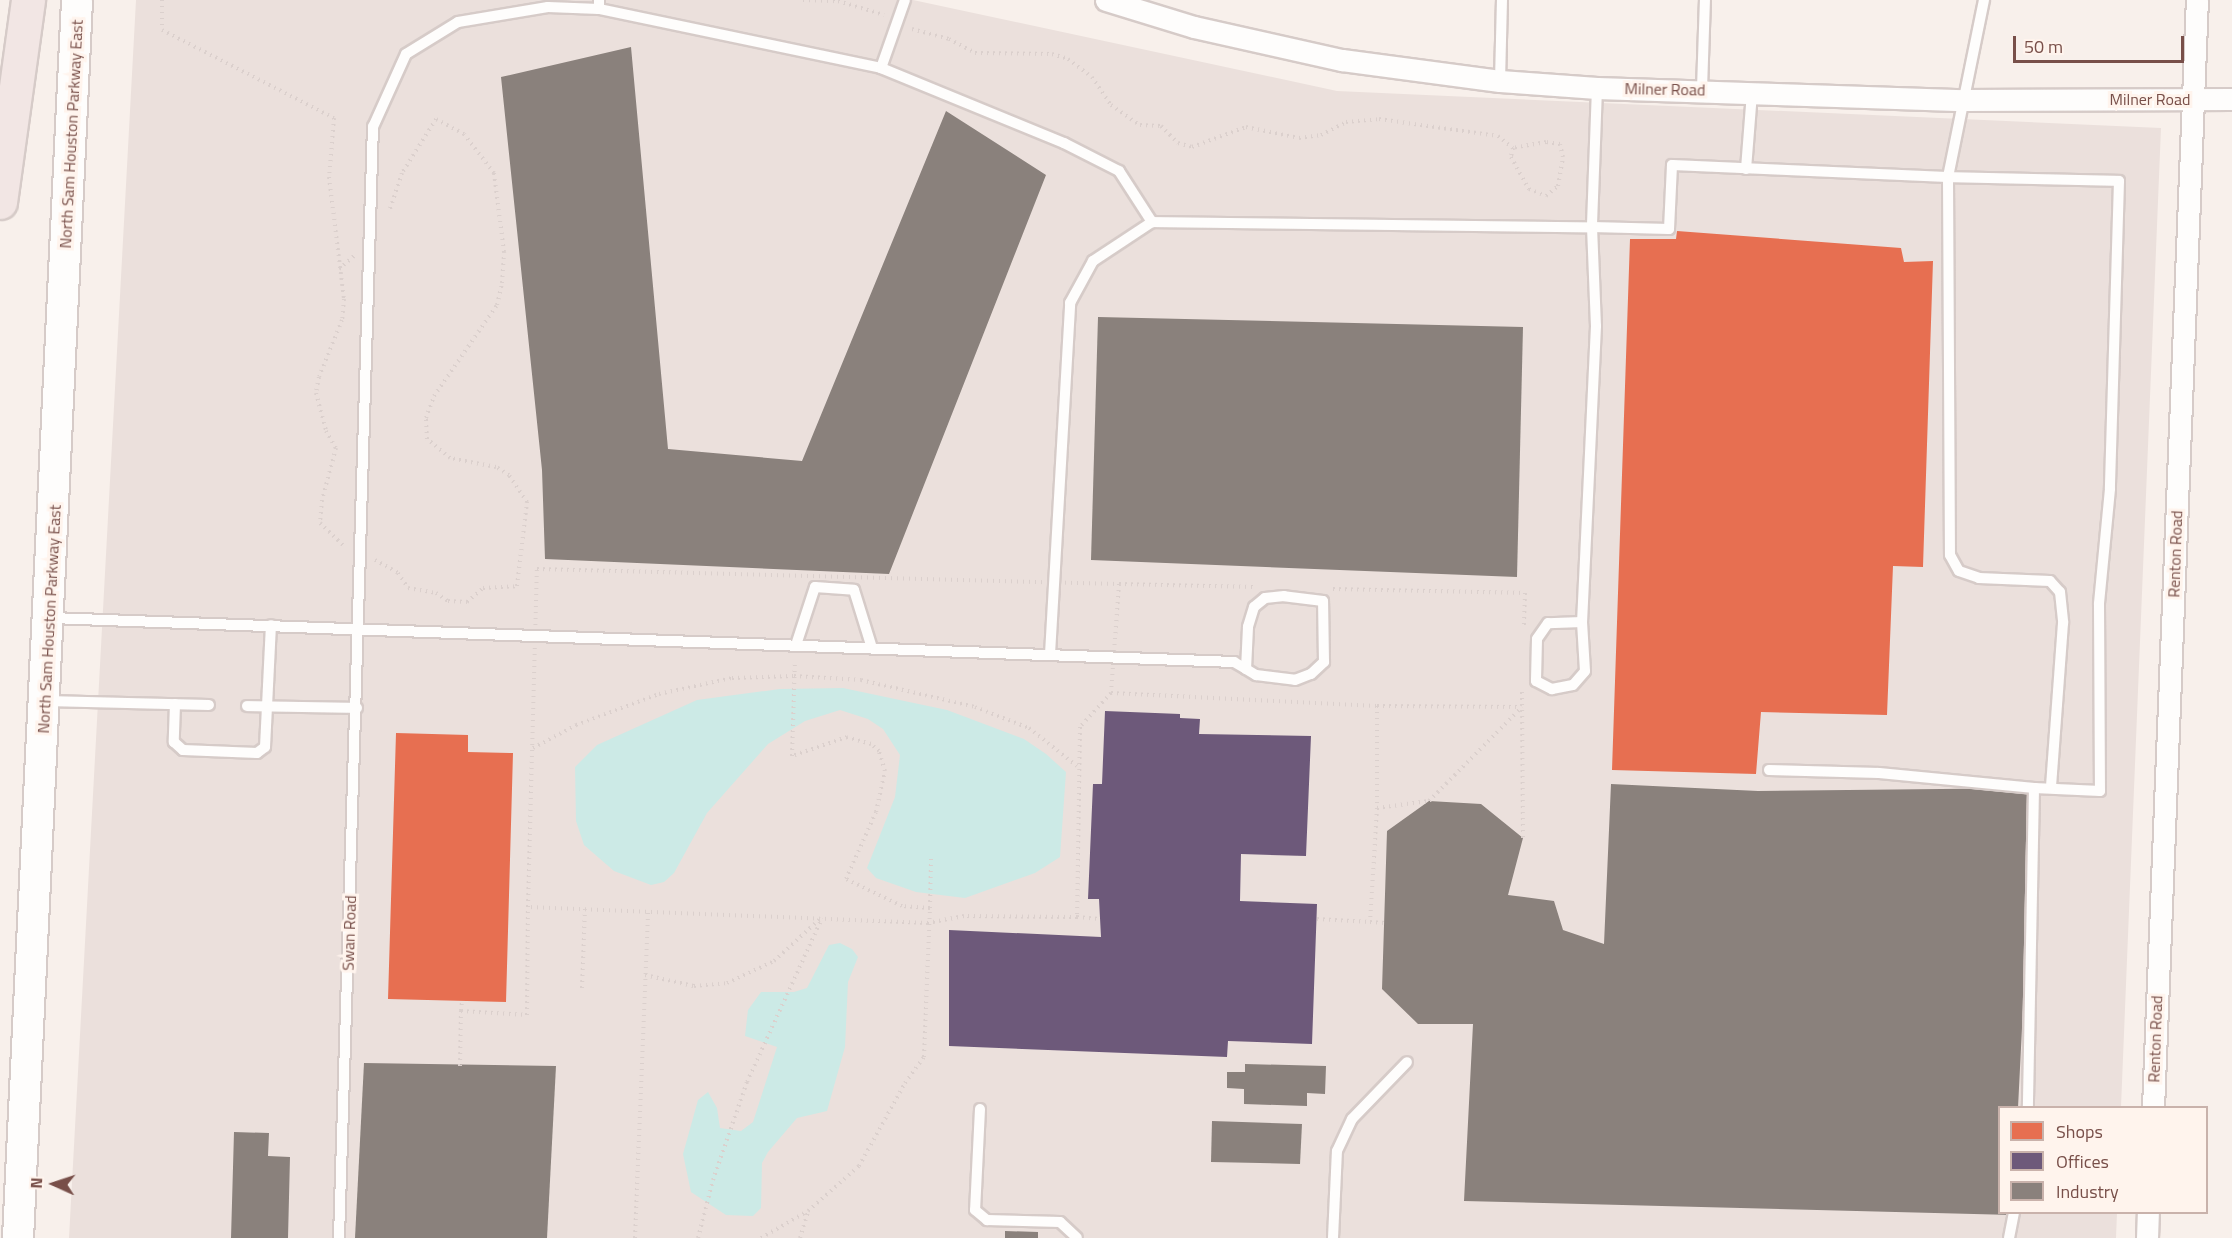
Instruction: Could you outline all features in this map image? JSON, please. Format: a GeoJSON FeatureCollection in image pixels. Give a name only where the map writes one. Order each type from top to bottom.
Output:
{"type":"FeatureCollection","features":[{"type":"Feature","properties":{"kind":"highway"},"geometry":{"type":"LineString","coordinates":[[0,202],[28,0]]}},
{"type":"Feature","properties":{"kind":"main road","name":"North Sam Houston Parkway East"},"geometry":{"type":"LineString","coordinates":[[18,1238],[46,701],[77,0]]}},
{"type":"Feature","properties":{"kind":"street","name":"Milner Road"},"geometry":{"type":"LineString","coordinates":[[1106,0],[1194,27],[1342,60],[1500,81],[1597,88],[1702,89],[1752,93],[1963,100],[2232,99]]}},
{"type":"Feature","properties":{"kind":"street","name":"Renton Road"},"geometry":{"type":"LineString","coordinates":[[2153,1106],[2197,0]]}},
{"type":"Feature","properties":{"kind":"street"},"geometry":{"type":"LineString","coordinates":[[2147,1238],[2148,1214]]}},
{"type":"Feature","properties":{"kind":"lane"},"geometry":{"type":"LineString","coordinates":[[880,68],[905,0]]}},
{"type":"Feature","properties":{"kind":"lane"},"geometry":{"type":"LineString","coordinates":[[1500,81],[1502,0]]}},
{"type":"Feature","properties":{"kind":"lane"},"geometry":{"type":"LineString","coordinates":[[1702,89],[1705,0]]}},
{"type":"Feature","properties":{"kind":"lane"},"geometry":{"type":"LineString","coordinates":[[1984,0],[1948,177],[1950,555],[1959,571],[1979,579],[2050,581],[2060,592],[2063,623],[2051,788]]}},
{"type":"Feature","properties":{"kind":"lane","name":"Swan Road"},"geometry":{"type":"LineString","coordinates":[[339,1238],[373,127],[406,54],[458,22],[548,7],[599,5],[880,68],[1064,143],[1119,171],[1152,222]]}},
{"type":"Feature","properties":{"kind":"lane"},"geometry":{"type":"LineString","coordinates":[[1582,621],[1548,623],[1537,639],[1536,681],[1552,689],[1573,685],[1585,671],[1582,621],[1596,326],[1592,227],[1597,88]]}},
{"type":"Feature","properties":{"kind":"lane"},"geometry":{"type":"LineString","coordinates":[[1746,169],[1752,93]]}},
{"type":"Feature","properties":{"kind":"lane"},"geometry":{"type":"LineString","coordinates":[[1050,654],[1070,303],[1093,261],[1152,222],[1669,229],[1672,165],[1948,177],[2119,181],[2110,489],[2100,604],[2100,790],[2034,788],[1879,773],[1769,770]]}},
{"type":"Feature","properties":{"kind":"lane"},"geometry":{"type":"LineString","coordinates":[[796,645],[815,587],[854,590],[872,648]]}},
{"type":"Feature","properties":{"kind":"lane"},"geometry":{"type":"LineString","coordinates":[[49,618],[535,634],[1234,662],[1246,669],[1279,680],[1295,680],[1311,674],[1324,662],[1323,601],[1284,596],[1264,598],[1254,607],[1248,627],[1246,669]]}},
{"type":"Feature","properties":{"kind":"lane"},"geometry":{"type":"LineString","coordinates":[[175,704],[174,742],[183,750],[257,753],[265,747],[271,625]]}},
{"type":"Feature","properties":{"kind":"lane"},"geometry":{"type":"LineString","coordinates":[[46,701],[209,705]]}},
{"type":"Feature","properties":{"kind":"lane"},"geometry":{"type":"LineString","coordinates":[[247,706],[357,708]]}},
{"type":"Feature","properties":{"kind":"lane"},"geometry":{"type":"LineString","coordinates":[[2028,1106],[2034,788]]}},
{"type":"Feature","properties":{"kind":"lane"},"geometry":{"type":"LineString","coordinates":[[1333,1238],[1337,1151],[1352,1119],[1407,1062]]}},
{"type":"Feature","properties":{"kind":"lane"},"geometry":{"type":"LineString","coordinates":[[980,1109],[975,1210],[987,1220],[1060,1222],[1077,1238]]}},
{"type":"Feature","properties":{"kind":"lane"},"geometry":{"type":"LineString","coordinates":[[2009,1238],[2014,1214]]}},
{"type":"Feature","properties":{"kind":"path"},"geometry":{"type":"LineString","coordinates":[[162,0],[162,30],[334,118],[329,177],[342,320],[319,377],[316,393],[326,431],[336,448],[322,500],[320,523],[346,549],[398,573],[408,588],[436,593],[448,601],[467,602],[483,588],[517,586],[527,502],[509,475],[496,467],[450,458],[427,439],[426,418],[434,396],[497,305],[502,283],[504,252],[494,173],[464,134],[436,119],[402,173],[384,229],[339,268]]}},
{"type":"Feature","properties":{"kind":"path"},"geometry":{"type":"LineString","coordinates":[[803,0],[838,1],[975,53],[1052,54],[1068,59],[1092,77],[1112,105],[1140,125],[1161,126],[1178,143],[1192,147],[1246,127],[1299,138],[1321,135],[1331,127],[1363,118],[1464,129],[1498,136],[1513,148],[1546,142],[1560,144],[1563,157],[1558,186],[1546,196],[1529,189],[1511,157],[1513,148]]}},
{"type":"Feature","properties":{"kind":"path"},"geometry":{"type":"LineString","coordinates":[[461,1011],[527,1015],[537,569],[1054,585],[1119,584],[1262,588]]}},
{"type":"Feature","properties":{"kind":"path"},"geometry":{"type":"LineString","coordinates":[[1077,917],[1077,766],[1080,727],[1111,693],[1116,658],[1119,584]]}},
{"type":"Feature","properties":{"kind":"path"},"geometry":{"type":"LineString","coordinates":[[1322,589],[1525,593],[1524,639]]}},
{"type":"Feature","properties":{"kind":"path"},"geometry":{"type":"LineString","coordinates":[[532,748],[576,725],[659,694],[732,678],[794,676],[861,680],[975,707],[1029,728],[1077,766]]}},
{"type":"Feature","properties":{"kind":"path"},"geometry":{"type":"LineString","coordinates":[[794,676],[792,756],[847,737],[871,744],[879,751],[885,771],[876,812],[846,879],[902,906],[930,908]]}},
{"type":"Feature","properties":{"kind":"path"},"geometry":{"type":"LineString","coordinates":[[1523,684],[1523,838]]}},
{"type":"Feature","properties":{"kind":"path"},"geometry":{"type":"LineString","coordinates":[[1111,693],[1377,706],[1522,707]]}},
{"type":"Feature","properties":{"kind":"path"},"geometry":{"type":"LineString","coordinates":[[1370,922],[1377,808],[1377,706]]}},
{"type":"Feature","properties":{"kind":"path"},"geometry":{"type":"LineString","coordinates":[[1377,808],[1429,801],[1522,707]]}},
{"type":"Feature","properties":{"kind":"path"},"geometry":{"type":"LineString","coordinates":[[761,1238],[808,1211],[859,1166],[905,1083],[924,1057],[931,859]]}},
{"type":"Feature","properties":{"kind":"path"},"geometry":{"type":"LineString","coordinates":[[528,907],[928,923],[964,916],[1100,919]]}},
{"type":"Feature","properties":{"kind":"path"},"geometry":{"type":"LineString","coordinates":[[582,988],[585,909]]}},
{"type":"Feature","properties":{"kind":"path"},"geometry":{"type":"LineString","coordinates":[[635,1238],[648,910]]}},
{"type":"Feature","properties":{"kind":"path"},"geometry":{"type":"LineString","coordinates":[[645,975],[694,986],[727,983],[774,961],[822,918]]}},
{"type":"Feature","properties":{"kind":"path"},"geometry":{"type":"LineString","coordinates":[[698,1238],[734,1120],[758,1057],[788,986],[822,918]]}},
{"type":"Feature","properties":{"kind":"path"},"geometry":{"type":"LineString","coordinates":[[1317,919],[1385,923]]}},
{"type":"Feature","properties":{"kind":"path"},"geometry":{"type":"LineString","coordinates":[[460,1066],[462,1001]]}},
{"type":"Feature","properties":{"kind":"path"},"geometry":{"type":"LineString","coordinates":[[800,1238],[808,1211]]}},
{"type":"Feature","properties":{"kind":"shaded area"},"geometry":{"type":"Polygon","coordinates":[[[136,0],[913,0],[1337,91],[2161,128],[2121,1106],[1998,1106],[1998,1214],[2117,1214],[2116,1238],[69,1238],[136,0]]]}},
{"type":"Feature","properties":{"kind":"water"},"geometry":{"type":"Polygon","coordinates":[[[843,688],[947,710],[1024,739],[1046,754],[1066,772],[1060,857],[1035,873],[965,898],[916,892],[876,878],[867,868],[895,797],[900,755],[883,729],[868,719],[840,710],[805,721],[768,744],[707,813],[674,873],[664,882],[651,885],[614,871],[584,845],[576,821],[575,767],[597,745],[697,700],[780,689],[843,688]]]}},
{"type":"Feature","properties":{"kind":"water"},"geometry":{"type":"Polygon","coordinates":[[[840,943],[852,949],[858,957],[848,982],[845,1047],[827,1111],[797,1118],[768,1152],[762,1163],[761,1208],[753,1216],[726,1215],[691,1192],[683,1154],[698,1100],[708,1092],[717,1108],[720,1128],[741,1131],[753,1122],[777,1047],[745,1036],[748,1010],[761,992],[794,992],[807,988],[829,945],[840,943]]]}},
{"type":"Feature","properties":{"kind":"building: Shops"},"geometry":{"type":"Polygon","coordinates":[[[1677,231],[1901,248],[1904,262],[1933,261],[1923,567],[1893,566],[1887,715],[1761,712],[1756,774],[1612,770],[1630,239],[1676,239],[1677,231]]]}},
{"type":"Feature","properties":{"kind":"building: Shops"},"geometry":{"type":"Polygon","coordinates":[[[396,733],[468,735],[468,752],[513,753],[506,1002],[388,999],[396,733]]]}},
{"type":"Feature","properties":{"kind":"building: Offices"},"geometry":{"type":"Polygon","coordinates":[[[1105,711],[1180,714],[1180,718],[1200,719],[1199,734],[1311,736],[1306,856],[1241,854],[1240,901],[1317,904],[1312,1044],[1228,1041],[1227,1057],[949,1046],[949,930],[1101,937],[1099,899],[1088,899],[1093,784],[1102,784],[1105,711]]]}},
{"type":"Feature","properties":{"kind":"building: Industry"},"geometry":{"type":"Polygon","coordinates":[[[631,47],[668,449],[802,461],[946,111],[1046,175],[889,574],[545,559],[542,470],[501,77],[631,47]]]}},
{"type":"Feature","properties":{"kind":"building: Industry"},"geometry":{"type":"Polygon","coordinates":[[[1098,317],[1523,327],[1517,577],[1091,560],[1098,317]]]}},
{"type":"Feature","properties":{"kind":"building: Industry"},"geometry":{"type":"Polygon","coordinates":[[[1611,784],[1758,791],[2034,788],[2018,1106],[1998,1106],[1998,1214],[2013,1215],[1464,1201],[1473,1024],[1418,1024],[1382,989],[1387,831],[1429,801],[1481,804],[1523,838],[1508,895],[1554,901],[1563,930],[1604,944],[1611,784]]]}},
{"type":"Feature","properties":{"kind":"building: Industry"},"geometry":{"type":"Polygon","coordinates":[[[364,1063],[556,1066],[547,1238],[355,1238],[364,1063]]]}},
{"type":"Feature","properties":{"kind":"building: Industry"},"geometry":{"type":"Polygon","coordinates":[[[1245,1064],[1326,1066],[1325,1094],[1307,1093],[1307,1106],[1244,1104],[1244,1089],[1227,1088],[1227,1072],[1245,1072],[1245,1064]]]}},
{"type":"Feature","properties":{"kind":"building: Industry"},"geometry":{"type":"Polygon","coordinates":[[[1212,1121],[1302,1124],[1300,1164],[1211,1162],[1212,1121]]]}},
{"type":"Feature","properties":{"kind":"building: Industry"},"geometry":{"type":"Polygon","coordinates":[[[234,1132],[269,1133],[268,1156],[290,1157],[288,1238],[231,1238],[234,1132]]]}},
{"type":"Feature","properties":{"kind":"building: Industry"},"geometry":{"type":"Polygon","coordinates":[[[1005,1231],[1038,1232],[1038,1238],[1005,1238],[1005,1231]]]}}]}
